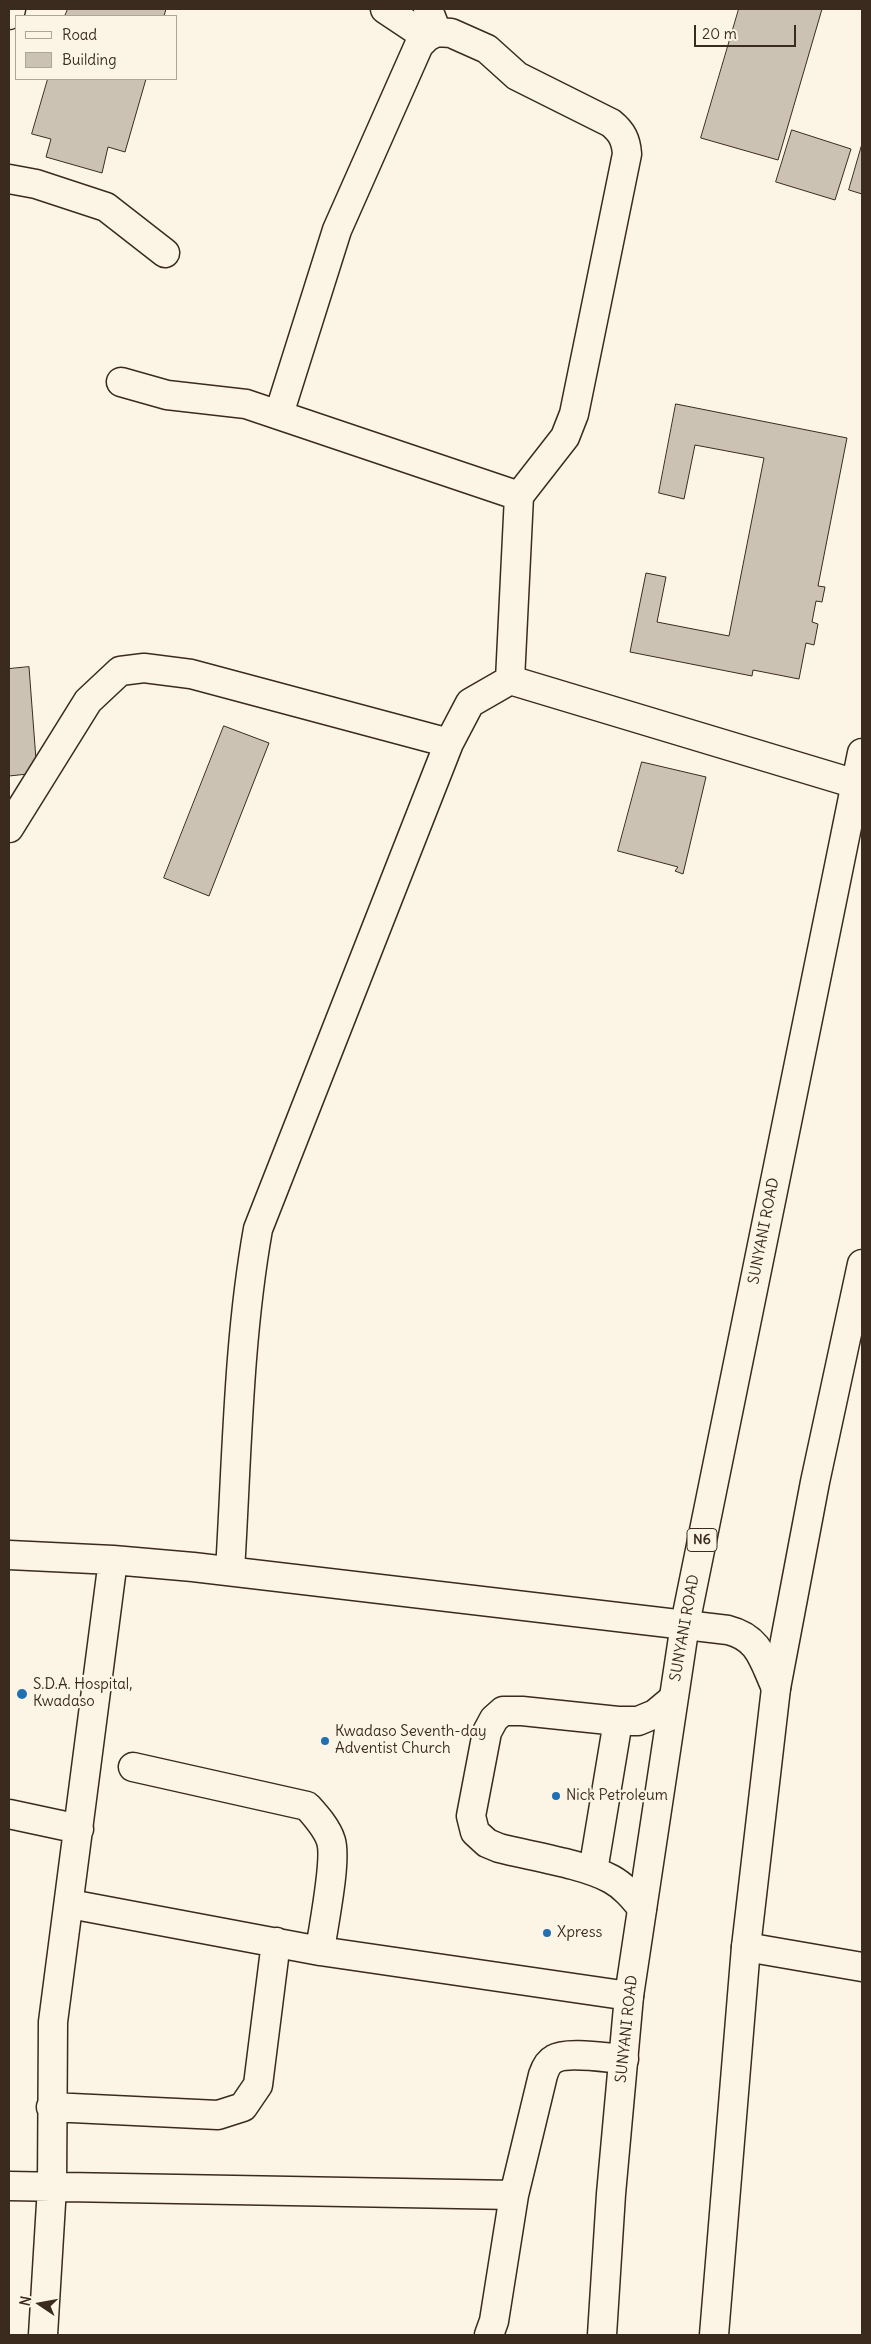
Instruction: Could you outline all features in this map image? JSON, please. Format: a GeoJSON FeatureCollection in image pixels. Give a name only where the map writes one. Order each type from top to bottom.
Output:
{"type":"FeatureCollection","features":[{"type":"Feature","properties":{"kind":"street"},"geometry":{"type":"LineString","coordinates":[[9,15],[11,9]]}},
{"type":"Feature","properties":{"kind":"street"},"geometry":{"type":"LineString","coordinates":[[385,9],[451,33],[487,49],[517,76],[611,123],[621,131],[626,143],[627,154],[574,414],[565,437],[520,496],[510,680]]}},
{"type":"Feature","properties":{"kind":"street"},"geometry":{"type":"LineString","coordinates":[[279,414],[337,230],[419,44],[431,26]]}},
{"type":"Feature","properties":{"kind":"street"},"geometry":{"type":"LineString","coordinates":[[9,179],[36,184],[106,207],[165,253]]}},
{"type":"Feature","properties":{"kind":"street"},"geometry":{"type":"LineString","coordinates":[[121,382],[167,395],[228,401],[279,414],[520,496]]}},
{"type":"Feature","properties":{"kind":"street"},"geometry":{"type":"LineString","coordinates":[[9,828],[88,701],[120,672],[144,668],[191,674],[449,742]]}},
{"type":"Feature","properties":{"kind":"street"},"geometry":{"type":"LineString","coordinates":[[230,1571],[245,1333],[251,1266],[258,1229],[449,742],[470,703],[510,680],[856,784]]}},
{"type":"Feature","properties":{"kind":"street","name":"SUNYANI ROAD"},"geometry":{"type":"LineString","coordinates":[[602,2335],[629,1996],[685,1624],[862,753]]}},
{"type":"Feature","properties":{"kind":"street"},"geometry":{"type":"LineString","coordinates":[[714,2335],[746,1947],[776,1688],[815,1482],[858,1305],[862,1264]]}},
{"type":"Feature","properties":{"kind":"street"},"geometry":{"type":"LineString","coordinates":[[9,1555],[113,1560],[230,1571],[728,1630],[750,1638],[758,1649],[776,1688]]}},
{"type":"Feature","properties":{"kind":"street"},"geometry":{"type":"LineString","coordinates":[[43,2335],[52,2187],[52,2022],[70,1904],[113,1560]]}},
{"type":"Feature","properties":{"kind":"street"},"geometry":{"type":"LineString","coordinates":[[642,1908],[625,1889],[612,1879],[592,1871],[492,1846],[475,1832],[472,1816],[487,1732],[494,1719],[503,1712],[522,1711],[618,1721],[638,1720],[655,1714],[673,1699]]}},
{"type":"Feature","properties":{"kind":"street"},"geometry":{"type":"LineString","coordinates":[[592,1871],[618,1721]]}},
{"type":"Feature","properties":{"kind":"street"},"geometry":{"type":"LineString","coordinates":[[133,1767],[307,1806],[322,1823],[332,1842],[331,1872],[320,1951]]}},
{"type":"Feature","properties":{"kind":"street"},"geometry":{"type":"LineString","coordinates":[[9,1814],[79,1828]]}},
{"type":"Feature","properties":{"kind":"street"},"geometry":{"type":"LineString","coordinates":[[70,1904],[320,1951],[629,1996]]}},
{"type":"Feature","properties":{"kind":"street"},"geometry":{"type":"LineString","coordinates":[[51,2107],[218,2115],[243,2107],[258,2084],[276,1942]]}},
{"type":"Feature","properties":{"kind":"street"},"geometry":{"type":"LineString","coordinates":[[746,1947],[862,1967]]}},
{"type":"Feature","properties":{"kind":"street"},"geometry":{"type":"LineString","coordinates":[[490,2335],[494,2321],[514,2195],[547,2065],[554,2059],[565,2056],[624,2058]]}},
{"type":"Feature","properties":{"kind":"street"},"geometry":{"type":"LineString","coordinates":[[9,2186],[514,2195]]}},
{"type":"Feature","properties":{"kind":"building"},"geometry":{"type":"Polygon","coordinates":[[[68,9],[166,9],[164,15],[65,15],[68,9]]]}},
{"type":"Feature","properties":{"kind":"building"},"geometry":{"type":"Polygon","coordinates":[[[739,9],[822,9],[778,160],[701,138],[739,9]]]}},
{"type":"Feature","properties":{"kind":"building"},"geometry":{"type":"Polygon","coordinates":[[[48,80],[146,80],[125,152],[108,147],[102,173],[46,157],[51,139],[32,134],[48,80]]]}},
{"type":"Feature","properties":{"kind":"building"},"geometry":{"type":"Polygon","coordinates":[[[792,130],[851,149],[835,200],[776,182],[792,130]]]}},
{"type":"Feature","properties":{"kind":"building"},"geometry":{"type":"Polygon","coordinates":[[[862,144],[862,194],[849,190],[862,144]]]}},
{"type":"Feature","properties":{"kind":"building"},"geometry":{"type":"Polygon","coordinates":[[[676,404],[847,438],[818,586],[825,587],[822,602],[816,601],[812,622],[818,624],[814,645],[806,643],[799,679],[753,670],[752,676],[630,652],[646,573],[666,577],[657,622],[729,636],[764,458],[695,445],[684,499],[659,493],[676,404]]]}},
{"type":"Feature","properties":{"kind":"building"},"geometry":{"type":"Polygon","coordinates":[[[29,667],[37,773],[9,776],[9,669],[29,667]]]}},
{"type":"Feature","properties":{"kind":"building"},"geometry":{"type":"Polygon","coordinates":[[[224,726],[269,743],[209,896],[164,878],[224,726]]]}},
{"type":"Feature","properties":{"kind":"building"},"geometry":{"type":"Polygon","coordinates":[[[642,762],[706,777],[683,874],[675,871],[678,867],[618,851],[642,762]]]}},
{"type":"Feature","properties":{"kind":"place","name":"S.D.A. Hospital, Kwadaso"},"geometry":{"type":"Point","coordinates":[22,1694]}},
{"type":"Feature","properties":{"kind":"place","name":"Kwadaso Seventh-day Adventist Church"},"geometry":{"type":"Point","coordinates":[325,1741]}},
{"type":"Feature","properties":{"kind":"place","name":"Nick Petroleum"},"geometry":{"type":"Point","coordinates":[556,1796]}},
{"type":"Feature","properties":{"kind":"place","name":"Xpress"},"geometry":{"type":"Point","coordinates":[547,1933]}}]}
